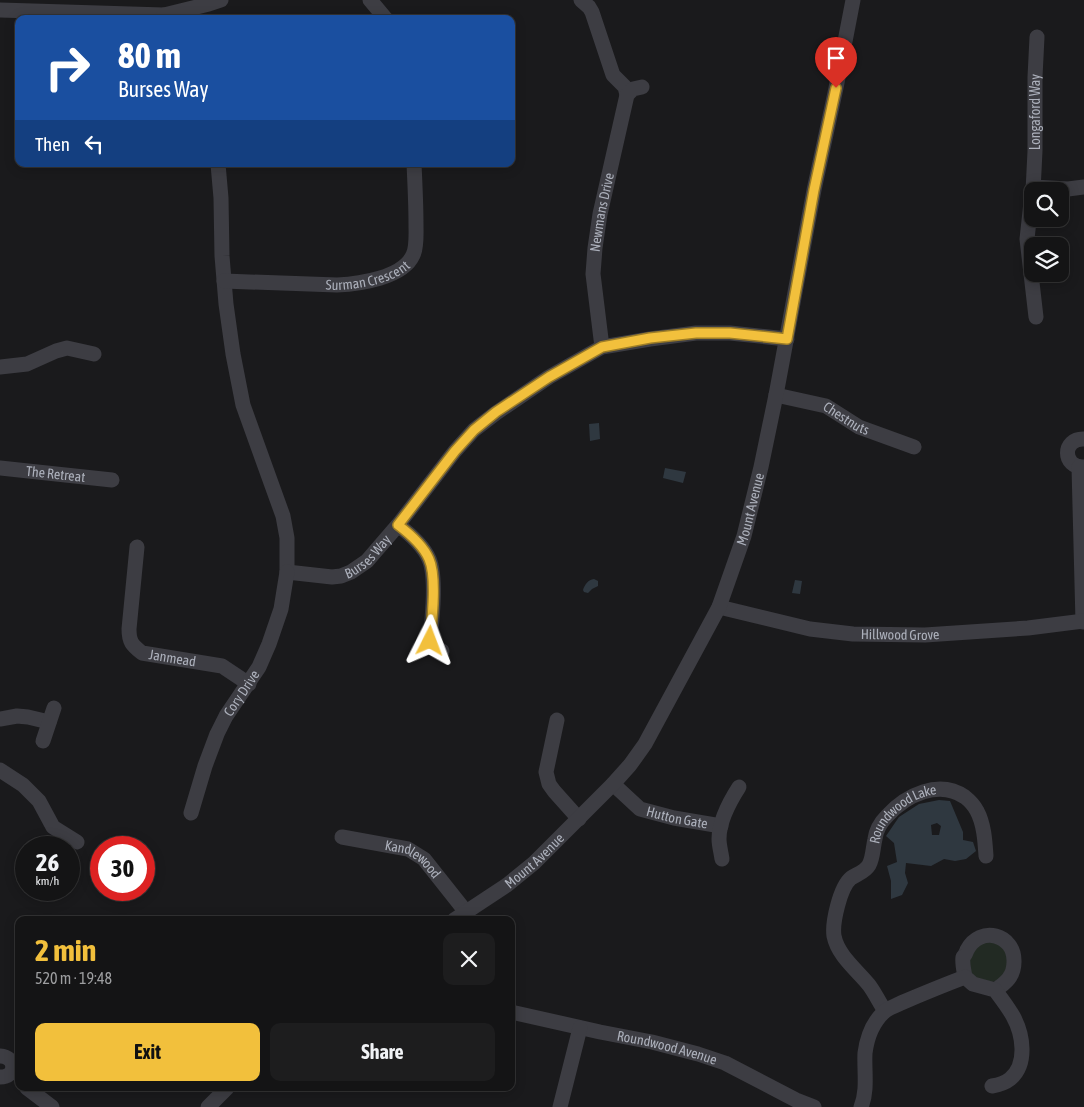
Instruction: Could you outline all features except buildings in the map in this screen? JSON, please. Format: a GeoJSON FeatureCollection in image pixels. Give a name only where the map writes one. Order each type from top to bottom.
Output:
{"type":"FeatureCollection","features":[{"type":"Feature","properties":{"kind":"street"},"geometry":{"type":"LineString","coordinates":[[169,15],[191,4],[209,4],[221,0]]}},
{"type":"Feature","properties":{"kind":"street"},"geometry":{"type":"LineString","coordinates":[[370,0],[383,15]]}},
{"type":"Feature","properties":{"kind":"street"},"geometry":{"type":"LineString","coordinates":[[581,0],[592,12],[613,75],[625,87],[627,95],[633,90],[642,87]]}},
{"type":"Feature","properties":{"kind":"street","name":"Mount Avenue"},"geometry":{"type":"LineString","coordinates":[[460,916],[507,885],[534,863],[630,765],[645,744],[719,607],[744,536],[761,467],[814,190],[853,0]]}},
{"type":"Feature","properties":{"kind":"street"},"geometry":{"type":"LineString","coordinates":[[0,10],[118,15]]}},
{"type":"Feature","properties":{"kind":"street","name":"Longaford Way"},"geometry":{"type":"LineString","coordinates":[[1033,182],[1036,37]]}},
{"type":"Feature","properties":{"kind":"street","name":"Newmans Drive"},"geometry":{"type":"LineString","coordinates":[[602,347],[593,274],[595,248],[600,214],[627,95]]}},
{"type":"Feature","properties":{"kind":"street"},"geometry":{"type":"LineString","coordinates":[[218,167],[222,256],[233,354],[243,404],[283,516],[287,538],[287,572]]}},
{"type":"Feature","properties":{"kind":"street","name":"Surman Crescent"},"geometry":{"type":"LineString","coordinates":[[224,281],[316,285],[344,284],[386,276],[398,271],[413,256],[416,238],[414,167]]}},
{"type":"Feature","properties":{"kind":"street"},"geometry":{"type":"LineString","coordinates":[[1069,189],[1084,187]]}},
{"type":"Feature","properties":{"kind":"street","name":"Longaford Way"},"geometry":{"type":"LineString","coordinates":[[1028,227],[1027,239],[1036,318]]}},
{"type":"Feature","properties":{"kind":"street","name":"Burses Way"},"geometry":{"type":"LineString","coordinates":[[287,572],[332,577],[341,576],[367,561],[474,430],[496,412],[549,377],[602,347],[650,338],[696,333],[730,333],[787,339]]}},
{"type":"Feature","properties":{"kind":"street"},"geometry":{"type":"LineString","coordinates":[[0,367],[27,364],[66,348],[94,354]]}},
{"type":"Feature","properties":{"kind":"street","name":"Chestnuts"},"geometry":{"type":"LineString","coordinates":[[776,395],[826,406],[859,427],[914,447]]}},
{"type":"Feature","properties":{"kind":"street"},"geometry":{"type":"LineString","coordinates":[[1084,439],[1073,441],[1067,452],[1069,460],[1074,465],[1082,467],[1084,621]]}},
{"type":"Feature","properties":{"kind":"street","name":"The Retreat"},"geometry":{"type":"LineString","coordinates":[[0,468],[112,480]]}},
{"type":"Feature","properties":{"kind":"street"},"geometry":{"type":"LineString","coordinates":[[398,525],[409,533],[423,548],[430,560],[433,590],[424,645],[442,651]]}},
{"type":"Feature","properties":{"kind":"street","name":"Janmead"},"geometry":{"type":"LineString","coordinates":[[136,547],[129,629],[129,639],[135,647],[142,653],[222,666],[249,684]]}},
{"type":"Feature","properties":{"kind":"street","name":"Cory Drive"},"geometry":{"type":"LineString","coordinates":[[191,813],[217,734],[226,716],[260,667],[281,609],[287,572]]}},
{"type":"Feature","properties":{"kind":"street","name":"Hillwood Grove"},"geometry":{"type":"LineString","coordinates":[[719,607],[810,629],[894,636],[1028,628],[1084,621]]}},
{"type":"Feature","properties":{"kind":"street"},"geometry":{"type":"LineString","coordinates":[[0,719],[17,716],[51,715],[43,741]]}},
{"type":"Feature","properties":{"kind":"street"},"geometry":{"type":"LineString","coordinates":[[557,720],[546,772],[549,784],[554,792],[579,819]]}},
{"type":"Feature","properties":{"kind":"street"},"geometry":{"type":"LineString","coordinates":[[0,770],[23,785],[39,801],[53,827],[67,836]]}},
{"type":"Feature","properties":{"kind":"street","name":"Hutton Gate"},"geometry":{"type":"LineString","coordinates":[[613,784],[640,809],[674,818],[721,826]]}},
{"type":"Feature","properties":{"kind":"street","name":"Hutton Gate"},"geometry":{"type":"LineString","coordinates":[[722,858],[721,826],[730,801],[739,787]]}},
{"type":"Feature","properties":{"kind":"street","name":"Roundwood Lake"},"geometry":{"type":"LineString","coordinates":[[885,1011],[869,986],[841,952],[836,943],[834,928],[844,887],[850,879],[870,864],[875,837],[886,816],[908,798],[922,792],[937,788],[951,790],[971,802],[978,811],[984,835],[986,856]]}},
{"type":"Feature","properties":{"kind":"street","name":"Kandlewood"},"geometry":{"type":"LineString","coordinates":[[342,837],[408,849],[424,859],[460,916]]}},
{"type":"Feature","properties":{"kind":"street"},"geometry":{"type":"LineString","coordinates":[[992,1086],[1009,1080],[1016,1073],[1022,1052],[1019,1030],[1014,1018],[995,990],[973,984],[965,977],[963,957],[970,944],[981,936],[995,936],[1005,941],[1011,947],[1014,955],[1013,969],[1010,977],[995,990]]}},
{"type":"Feature","properties":{"kind":"street"},"geometry":{"type":"LineString","coordinates":[[861,1107],[865,1081],[867,1040],[872,1028],[885,1011],[965,977]]}},
{"type":"Feature","properties":{"kind":"street","name":"Roundwood Avenue"},"geometry":{"type":"LineString","coordinates":[[515,1013],[652,1042],[707,1057],[725,1063],[796,1100],[814,1107]]}},
{"type":"Feature","properties":{"kind":"street"},"geometry":{"type":"LineString","coordinates":[[560,1107],[580,1028]]}},
{"type":"Feature","properties":{"kind":"street"},"geometry":{"type":"LineString","coordinates":[[0,1056],[6,1056],[11,1061],[13,1068],[10,1077]]}},
{"type":"Feature","properties":{"kind":"street"},"geometry":{"type":"LineString","coordinates":[[31,1091],[52,1107]]}},
{"type":"Feature","properties":{"kind":"street"},"geometry":{"type":"LineString","coordinates":[[208,1107],[224,1091]]}},
{"type":"Feature","properties":{"kind":"shaded area"},"geometry":{"type":"Polygon","coordinates":[[[599,423],[600,439],[590,441],[589,424],[599,423]]]}},
{"type":"Feature","properties":{"kind":"shaded area"},"geometry":{"type":"Polygon","coordinates":[[[665,468],[686,472],[683,483],[663,478],[665,468]]]}},
{"type":"Feature","properties":{"kind":"shaded area"},"geometry":{"type":"Polygon","coordinates":[[[594,579],[598,581],[598,586],[588,593],[584,592],[586,584],[594,579]]]}},
{"type":"Feature","properties":{"kind":"shaded area"},"geometry":{"type":"Polygon","coordinates":[[[795,580],[802,581],[800,594],[792,593],[795,580]]]}},
{"type":"Feature","properties":{"kind":"shaded area"},"geometry":{"type":"Polygon","coordinates":[[[939,800],[950,801],[963,832],[963,840],[973,842],[976,851],[966,859],[955,861],[944,859],[931,866],[906,863],[905,873],[908,883],[902,895],[891,899],[891,881],[887,866],[897,862],[894,843],[886,836],[899,817],[919,804],[939,800]],[[937,823],[931,825],[932,835],[939,835],[941,826],[937,823]]]}},
{"type":"Feature","properties":{"kind":"shaded area"},"geometry":{"type":"Polygon","coordinates":[[[982,940],[1005,946],[1009,968],[1000,980],[992,982],[975,978],[971,972],[969,954],[982,940]]]}},
{"type":"Feature","properties":{"kind":"route"},"geometry":{"type":"LineString","coordinates":[[430,641],[433,590],[430,560],[423,548],[409,533],[398,525],[455,451],[474,430],[496,412],[549,377],[602,347],[650,338],[696,333],[730,333],[787,339],[814,190],[836,88]]}}]}
